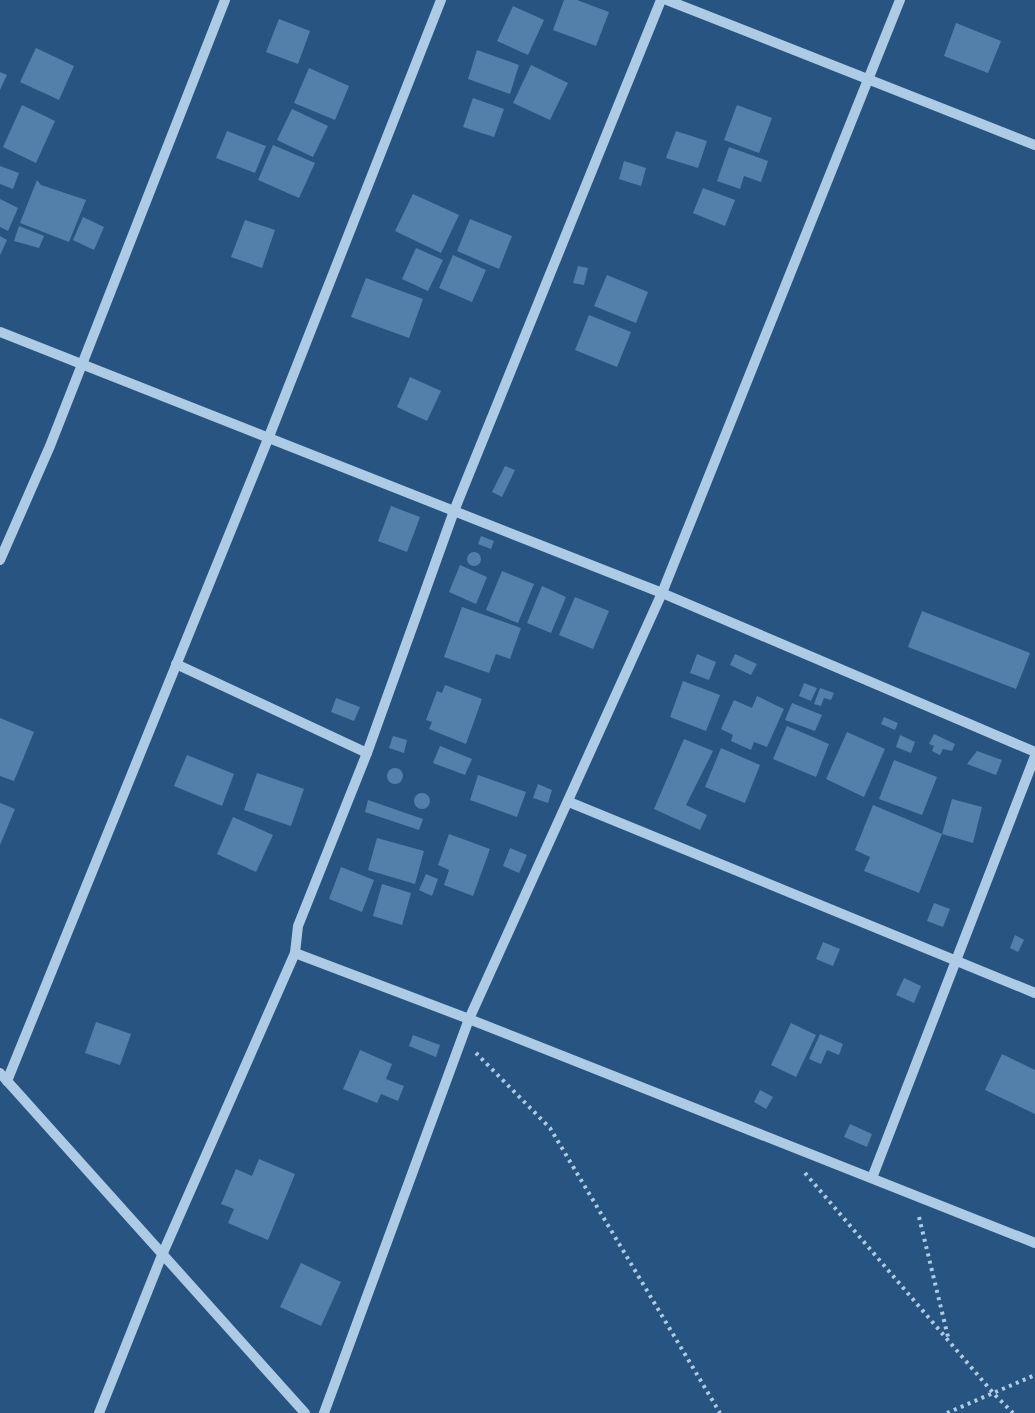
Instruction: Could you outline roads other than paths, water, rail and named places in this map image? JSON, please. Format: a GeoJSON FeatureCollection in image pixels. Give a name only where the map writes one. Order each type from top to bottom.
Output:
{"type":"FeatureCollection","features":[{"type":"Feature","properties":{"kind":"street"},"geometry":{"type":"LineString","coordinates":[[0,560],[82,365],[225,0]]}},
{"type":"Feature","properties":{"kind":"street"},"geometry":{"type":"LineString","coordinates":[[305,1413],[3,1077],[268,439],[441,0]]}},
{"type":"Feature","properties":{"kind":"street"},"geometry":{"type":"LineString","coordinates":[[99,1413],[162,1255],[296,953],[298,926],[367,753],[454,511],[660,0]]}},
{"type":"Feature","properties":{"kind":"street"},"geometry":{"type":"LineString","coordinates":[[667,0],[1035,145]]}},
{"type":"Feature","properties":{"kind":"street"},"geometry":{"type":"LineString","coordinates":[[324,1413],[469,1019],[662,593],[900,0]]}},
{"type":"Feature","properties":{"kind":"street"},"geometry":{"type":"LineString","coordinates":[[0,332],[662,593],[1035,754],[872,1178]]}},
{"type":"Feature","properties":{"kind":"street"},"geometry":{"type":"LineString","coordinates":[[176,664],[367,753]]}},
{"type":"Feature","properties":{"kind":"street"},"geometry":{"type":"LineString","coordinates":[[569,802],[1035,993]]}},
{"type":"Feature","properties":{"kind":"street"},"geometry":{"type":"LineString","coordinates":[[296,953],[1035,1243]]}}]}
